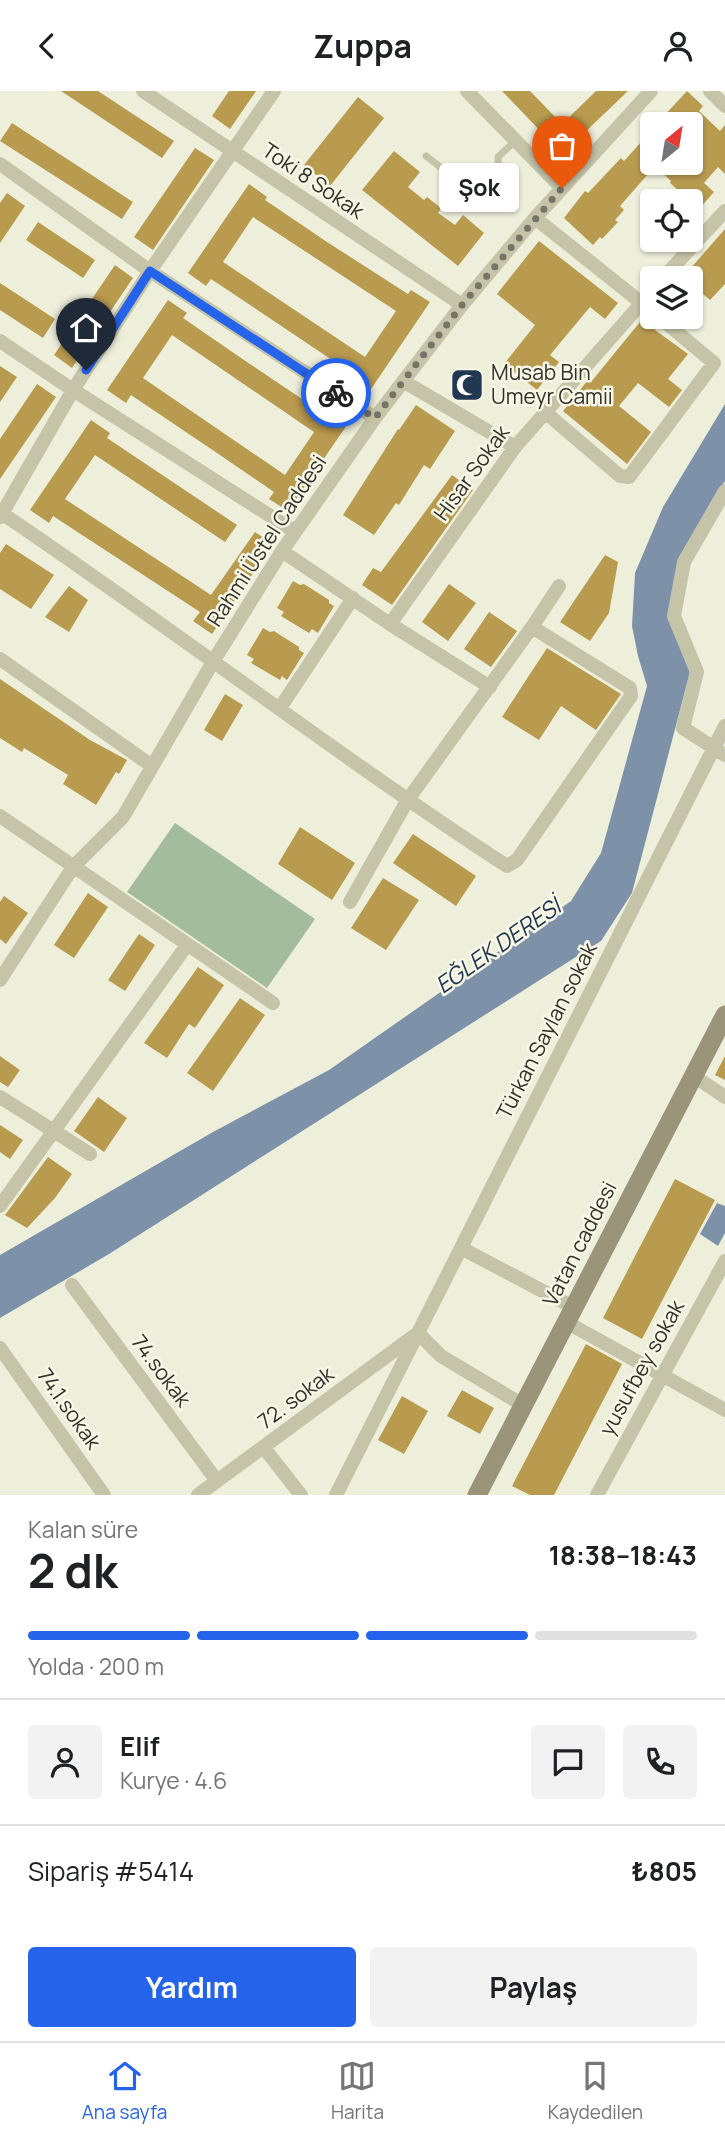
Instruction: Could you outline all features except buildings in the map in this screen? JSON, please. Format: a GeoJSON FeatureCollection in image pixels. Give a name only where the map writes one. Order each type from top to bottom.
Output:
{"type":"FeatureCollection","features":[{"type":"Feature","properties":{"kind":"street","name":"Toki 8 Sokak"},"geometry":{"type":"LineString","coordinates":[[143,91],[462,305]]}},
{"type":"Feature","properties":{"kind":"street"},"geometry":{"type":"LineString","coordinates":[[274,91],[150,271],[73,390],[1,514],[214,660],[407,801],[508,866],[517,860],[631,697],[630,688],[532,627]]}},
{"type":"Feature","properties":{"kind":"street"},"geometry":{"type":"LineString","coordinates":[[467,91],[562,188]]}},
{"type":"Feature","properties":{"kind":"street","name":"Rahmi Üstel Caddesi"},"geometry":{"type":"LineString","coordinates":[[0,980],[5,959],[73,867],[123,817],[214,660],[294,531],[375,418],[462,305],[535,218],[652,91]]}},
{"type":"Feature","properties":{"kind":"street"},"geometry":{"type":"LineString","coordinates":[[709,91],[725,106]]}},
{"type":"Feature","properties":{"kind":"street"},"geometry":{"type":"LineString","coordinates":[[3,171],[375,418]]}},
{"type":"Feature","properties":{"kind":"street"},"geometry":{"type":"LineString","coordinates":[[674,266],[725,211]]}},
{"type":"Feature","properties":{"kind":"street"},"geometry":{"type":"LineString","coordinates":[[535,218],[640,301]]}},
{"type":"Feature","properties":{"kind":"street","name":"Hisar Sokak"},"geometry":{"type":"LineString","coordinates":[[390,624],[515,447],[545,412],[640,314]]}},
{"type":"Feature","properties":{"kind":"street"},"geometry":{"type":"LineString","coordinates":[[545,412],[620,476],[629,477],[713,363],[673,329]]}},
{"type":"Feature","properties":{"kind":"street"},"geometry":{"type":"LineString","coordinates":[[0,341],[294,531]]}},
{"type":"Feature","properties":{"kind":"street"},"geometry":{"type":"LineString","coordinates":[[403,381],[515,447]]}},
{"type":"Feature","properties":{"kind":"street"},"geometry":{"type":"LineString","coordinates":[[719,751],[683,728],[697,672],[674,616],[684,562],[725,491]]}},
{"type":"Feature","properties":{"kind":"street"},"geometry":{"type":"LineString","coordinates":[[282,551],[490,687]]}},
{"type":"Feature","properties":{"kind":"street"},"geometry":{"type":"LineString","coordinates":[[350,902],[407,801],[559,586]]}},
{"type":"Feature","properties":{"kind":"street"},"geometry":{"type":"LineString","coordinates":[[280,708],[353,598]]}},
{"type":"Feature","properties":{"kind":"street"},"geometry":{"type":"LineString","coordinates":[[0,659],[152,766]]}},
{"type":"Feature","properties":{"kind":"street","name":"Türkan Saylan sokak"},"geometry":{"type":"LineString","coordinates":[[336,1495],[719,751],[725,726]]}},
{"type":"Feature","properties":{"kind":"street"},"geometry":{"type":"LineString","coordinates":[[0,816],[273,1003]]}},
{"type":"Feature","properties":{"kind":"street"},"geometry":{"type":"LineString","coordinates":[[0,1206],[187,945]]}},
{"type":"Feature","properties":{"kind":"street","name":"Vatan caddesi"},"geometry":{"type":"LineString","coordinates":[[477,1495],[725,1015]]}},
{"type":"Feature","properties":{"kind":"street"},"geometry":{"type":"LineString","coordinates":[[694,1076],[725,1097]]}},
{"type":"Feature","properties":{"kind":"street"},"geometry":{"type":"LineString","coordinates":[[0,1097],[90,1154]]}},
{"type":"Feature","properties":{"kind":"street"},"geometry":{"type":"LineString","coordinates":[[461,1248],[570,1315],[661,1376],[725,1410]]}},
{"type":"Feature","properties":{"kind":"street","name":"yusufbey sokak"},"geometry":{"type":"LineString","coordinates":[[597,1495],[725,1261]]}},
{"type":"Feature","properties":{"kind":"street","name":"74.sokak"},"geometry":{"type":"LineString","coordinates":[[72,1285],[217,1481]]}},
{"type":"Feature","properties":{"kind":"street"},"geometry":{"type":"LineString","coordinates":[[418,1333],[442,1356],[523,1405]]}},
{"type":"Feature","properties":{"kind":"street","name":"72. sokak"},"geometry":{"type":"LineString","coordinates":[[198,1495],[418,1333]]}},
{"type":"Feature","properties":{"kind":"street","name":"74.1.sokak"},"geometry":{"type":"LineString","coordinates":[[0,1348],[104,1495]]}},
{"type":"Feature","properties":{"kind":"street"},"geometry":{"type":"LineString","coordinates":[[264,1448],[301,1495]]}},
{"type":"Feature","properties":{"kind":"lane"},"geometry":{"type":"LineString","coordinates":[[426,156],[480,198],[499,180],[501,172],[498,157],[516,141]]}},
{"type":"Feature","properties":{"kind":"green space"},"geometry":{"type":"Polygon","coordinates":[[[175,823],[315,919],[267,988],[127,892],[175,823]]]}},
{"type":"Feature","properties":{"kind":"water"},"geometry":{"type":"Polygon","coordinates":[[[725,404],[725,481],[708,509],[669,616],[690,672],[632,893],[601,941],[109,1254],[0,1318],[0,1255],[213,1132],[329,1070],[571,901],[601,853],[647,686],[632,626],[635,573],[663,507],[725,404]]]}},
{"type":"Feature","properties":{"kind":"water"},"geometry":{"type":"Polygon","coordinates":[[[717,1203],[725,1206],[725,1233],[718,1246],[700,1234],[717,1203]]]}},
{"type":"Feature","properties":{"kind":"way so far"},"geometry":{"type":"LineString","coordinates":[[336,393],[375,418],[462,305],[562,188]]}},
{"type":"Feature","properties":{"kind":"place","name":"Şok"},"geometry":{"type":"Point","coordinates":[562,188]}},
{"type":"Feature","properties":{"kind":"place","name":"Musab Bin Umeyr Camii"},"geometry":{"type":"Point","coordinates":[467,385]}},
{"type":"Feature","properties":{"kind":"route"},"geometry":{"type":"LineString","coordinates":[[86,370],[150,271],[336,393]]}},
{"type":"Feature","properties":{"kind":"water label","name":"EĞLEK DERESİ"},"geometry":{"type":"Point","coordinates":[498,946]}}]}
